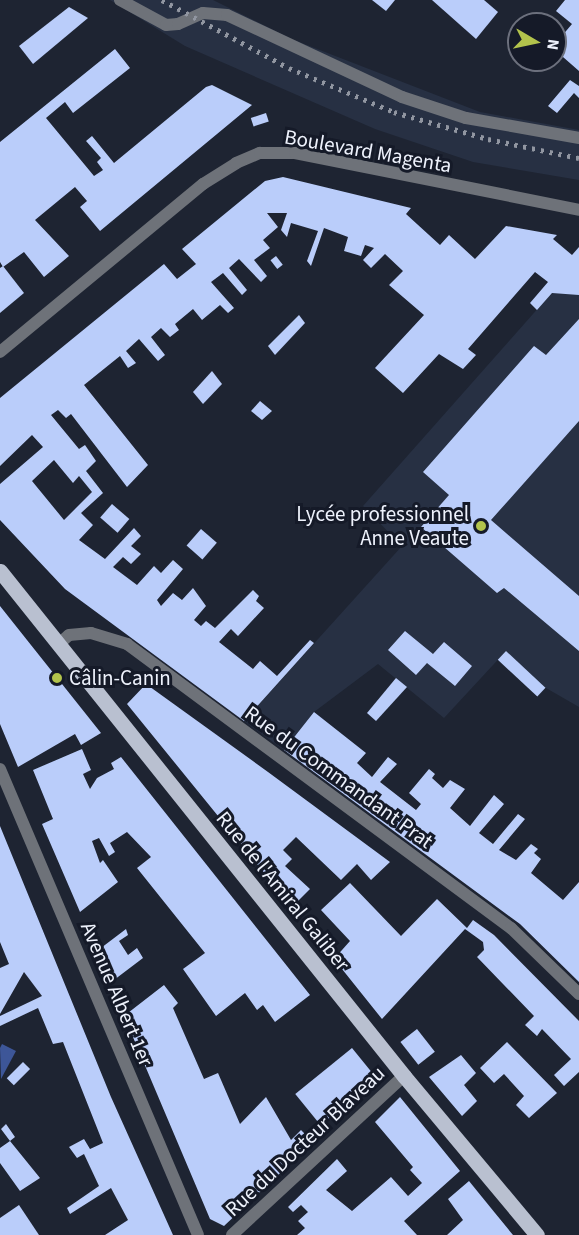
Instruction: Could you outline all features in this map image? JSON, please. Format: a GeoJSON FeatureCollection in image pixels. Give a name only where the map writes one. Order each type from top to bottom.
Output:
{"type":"FeatureCollection","features":[{"type":"Feature","properties":{"kind":"main road","name":"Rue de l'Amiral Galiber"},"geometry":{"type":"LineString","coordinates":[[0,571],[405,1076],[537,1235]]}},
{"type":"Feature","properties":{"kind":"street"},"geometry":{"type":"LineString","coordinates":[[120,0],[166,24],[178,24],[203,13],[227,15],[402,97],[466,118],[579,138]]}},
{"type":"Feature","properties":{"kind":"street","name":"Boulevard Magenta"},"geometry":{"type":"LineString","coordinates":[[0,352],[203,184],[260,153],[295,153],[579,210]]}},
{"type":"Feature","properties":{"kind":"street","name":"Rue du Commandant Prat"},"geometry":{"type":"LineString","coordinates":[[59,644],[69,635],[91,633],[127,644],[511,928],[579,994]]}},
{"type":"Feature","properties":{"kind":"street","name":"Avenue Albert 1er"},"geometry":{"type":"LineString","coordinates":[[0,769],[198,1235]]}},
{"type":"Feature","properties":{"kind":"street","name":"Rue du Docteur Blaveau"},"geometry":{"type":"LineString","coordinates":[[232,1235],[405,1076]]}},
{"type":"Feature","properties":{"kind":"shaded area"},"geometry":{"type":"Polygon","coordinates":[[[110,0],[213,0],[294,40],[480,112],[579,130],[579,180],[473,162],[375,129],[185,46],[110,0]]]}},
{"type":"Feature","properties":{"kind":"shaded area","name":"Lycée professionnel Anne Veaute"},"geometry":{"type":"Polygon","coordinates":[[[579,262],[579,707],[546,688],[506,651],[444,718],[378,664],[314,712],[284,750],[244,721],[402,546],[363,506],[579,262]]]}},
{"type":"Feature","properties":{"kind":"water"},"geometry":{"type":"Polygon","coordinates":[[[2,1044],[16,1051],[1,1079],[0,1048],[2,1044]]]}},
{"type":"Feature","properties":{"kind":"building"},"geometry":{"type":"Polygon","coordinates":[[[372,0],[395,0],[386,11],[372,0]]]}},
{"type":"Feature","properties":{"kind":"building"},"geometry":{"type":"Polygon","coordinates":[[[432,0],[484,0],[498,12],[476,39],[432,0]]]}},
{"type":"Feature","properties":{"kind":"building"},"geometry":{"type":"Polygon","coordinates":[[[565,0],[579,0],[579,71],[567,60],[567,30],[572,24],[567,20],[567,12],[556,11],[565,0]]]}},
{"type":"Feature","properties":{"kind":"building"},"geometry":{"type":"Polygon","coordinates":[[[69,7],[88,18],[33,64],[19,46],[69,7]]]}},
{"type":"Feature","properties":{"kind":"building"},"geometry":{"type":"Polygon","coordinates":[[[115,49],[130,68],[73,113],[65,102],[46,118],[94,176],[103,170],[97,162],[101,158],[86,141],[92,136],[114,163],[206,87],[212,85],[252,105],[100,231],[80,207],[87,201],[75,187],[35,220],[69,256],[44,277],[24,252],[3,267],[0,262],[0,142],[115,49]]]}},
{"type":"Feature","properties":{"kind":"building"},"geometry":{"type":"Polygon","coordinates":[[[570,80],[579,86],[579,98],[574,93],[557,113],[548,106],[570,80]]]}},
{"type":"Feature","properties":{"kind":"building"},"geometry":{"type":"Polygon","coordinates":[[[266,113],[269,122],[254,127],[251,118],[266,113]]]}},
{"type":"Feature","properties":{"kind":"building"},"geometry":{"type":"Polygon","coordinates":[[[283,177],[411,208],[406,214],[440,245],[449,235],[475,259],[506,226],[557,235],[553,239],[572,255],[579,247],[579,295],[552,293],[537,310],[530,303],[548,282],[535,272],[468,349],[476,355],[463,369],[439,354],[403,393],[375,368],[424,315],[389,285],[403,271],[385,254],[371,268],[363,260],[374,248],[365,245],[361,256],[344,251],[348,237],[324,228],[311,266],[307,261],[318,231],[291,223],[287,237],[281,230],[287,213],[267,213],[278,227],[263,240],[270,248],[254,260],[267,276],[261,282],[239,259],[229,268],[247,290],[242,295],[223,273],[211,282],[234,308],[228,313],[220,305],[202,320],[193,309],[175,324],[179,330],[170,337],[161,328],[151,337],[165,355],[158,361],[139,339],[126,351],[136,363],[128,368],[120,356],[84,385],[148,465],[127,487],[71,414],[66,418],[58,410],[51,415],[79,449],[85,445],[96,461],[86,471],[103,493],[81,513],[93,525],[79,540],[105,559],[134,528],[141,536],[131,546],[141,554],[131,564],[123,557],[113,567],[137,585],[154,566],[161,573],[173,560],[183,569],[157,600],[161,606],[173,593],[182,600],[193,588],[206,606],[194,620],[201,626],[206,621],[215,628],[253,590],[259,596],[256,601],[264,608],[238,636],[231,629],[219,642],[253,669],[260,661],[277,676],[310,640],[314,643],[244,721],[65,589],[0,520],[0,484],[43,447],[32,435],[0,466],[0,398],[164,264],[177,279],[196,264],[182,249],[265,181],[283,177]],[[54,460],[32,481],[64,520],[92,492],[79,476],[73,483],[54,460]]]}},
{"type":"Feature","properties":{"kind":"building"},"geometry":{"type":"Polygon","coordinates":[[[276,256],[283,265],[277,269],[270,260],[276,256]]]}},
{"type":"Feature","properties":{"kind":"building"},"geometry":{"type":"Polygon","coordinates":[[[3,266],[24,293],[0,313],[0,268],[3,266]]]}},
{"type":"Feature","properties":{"kind":"building"},"geometry":{"type":"Polygon","coordinates":[[[299,315],[305,323],[275,355],[268,346],[299,315]]]}},
{"type":"Feature","properties":{"kind":"building"},"geometry":{"type":"Polygon","coordinates":[[[579,319],[579,421],[491,520],[579,596],[579,651],[504,588],[497,593],[421,527],[449,495],[423,472],[534,346],[546,355],[579,319]]]}},
{"type":"Feature","properties":{"kind":"building"},"geometry":{"type":"Polygon","coordinates":[[[212,371],[222,384],[203,404],[193,392],[212,371]]]}},
{"type":"Feature","properties":{"kind":"building"},"geometry":{"type":"Polygon","coordinates":[[[260,401],[272,411],[262,420],[251,411],[260,401]]]}},
{"type":"Feature","properties":{"kind":"building"},"geometry":{"type":"Polygon","coordinates":[[[112,504],[129,519],[118,533],[100,518],[112,504]]]}},
{"type":"Feature","properties":{"kind":"building"},"geometry":{"type":"Polygon","coordinates":[[[201,529],[217,543],[202,559],[187,546],[201,529]]]}},
{"type":"Feature","properties":{"kind":"building"},"geometry":{"type":"Polygon","coordinates":[[[0,606],[101,733],[81,745],[75,734],[18,767],[0,724],[0,606]]]}},
{"type":"Feature","properties":{"kind":"building"},"geometry":{"type":"Polygon","coordinates":[[[405,631],[433,654],[444,642],[472,666],[455,686],[427,663],[416,675],[388,650],[405,631]]]}},
{"type":"Feature","properties":{"kind":"building"},"geometry":{"type":"Polygon","coordinates":[[[506,651],[545,688],[537,697],[498,660],[506,651]]]}},
{"type":"Feature","properties":{"kind":"building"},"geometry":{"type":"Polygon","coordinates":[[[396,678],[407,687],[376,721],[367,713],[396,678]]]}},
{"type":"Feature","properties":{"kind":"building"},"geometry":{"type":"Polygon","coordinates":[[[146,684],[390,862],[371,880],[357,864],[341,880],[296,837],[283,850],[292,859],[285,866],[310,889],[292,907],[127,704],[146,684]]]}},
{"type":"Feature","properties":{"kind":"building"},"geometry":{"type":"Polygon","coordinates":[[[314,712],[366,753],[357,763],[372,777],[388,757],[397,764],[380,782],[416,810],[421,804],[409,793],[429,769],[435,774],[432,778],[443,788],[450,780],[465,789],[450,808],[470,826],[494,795],[504,804],[479,833],[493,844],[518,814],[525,819],[499,850],[516,860],[531,844],[538,849],[534,853],[541,859],[531,873],[563,900],[579,882],[579,982],[520,924],[284,750],[314,712]]]}},
{"type":"Feature","properties":{"kind":"building"},"geometry":{"type":"Polygon","coordinates":[[[82,749],[91,770],[83,774],[90,789],[97,778],[114,769],[111,763],[121,757],[310,995],[275,1022],[263,1005],[257,1010],[245,993],[216,1016],[183,969],[205,953],[137,868],[151,857],[127,832],[110,843],[115,852],[109,856],[99,838],[92,841],[100,863],[103,860],[118,882],[80,912],[42,824],[53,819],[33,770],[82,749]]]}},
{"type":"Feature","properties":{"kind":"building"},"geometry":{"type":"Polygon","coordinates":[[[0,826],[111,1097],[173,1235],[105,1235],[128,1220],[111,1188],[70,1214],[67,1208],[99,1186],[84,1154],[77,1158],[69,1147],[84,1139],[90,1149],[103,1143],[63,1042],[53,1044],[38,1008],[0,1026],[0,1016],[42,996],[24,972],[0,1014],[0,968],[9,964],[0,942],[0,826]]]}},
{"type":"Feature","properties":{"kind":"building"},"geometry":{"type":"Polygon","coordinates":[[[350,883],[401,936],[437,899],[467,928],[473,920],[494,935],[579,1021],[579,1072],[564,1086],[554,1075],[571,1059],[542,1029],[537,1036],[525,1025],[534,1016],[477,957],[484,950],[483,942],[465,929],[382,1019],[334,959],[350,941],[321,910],[350,883]]]}},
{"type":"Feature","properties":{"kind":"building"},"geometry":{"type":"Polygon","coordinates":[[[126,929],[128,935],[119,941],[128,955],[137,948],[143,958],[110,983],[97,951],[126,929]]]}},
{"type":"Feature","properties":{"kind":"building"},"geometry":{"type":"Polygon","coordinates":[[[164,985],[178,1003],[173,1008],[204,1079],[218,1073],[240,1124],[266,1097],[291,1140],[301,1130],[313,1142],[224,1226],[210,1219],[124,1016],[164,985]]]}},
{"type":"Feature","properties":{"kind":"building"},"geometry":{"type":"Polygon","coordinates":[[[417,1029],[435,1052],[418,1065],[400,1042],[417,1029]]]}},
{"type":"Feature","properties":{"kind":"building"},"geometry":{"type":"Polygon","coordinates":[[[507,1042],[557,1093],[529,1118],[516,1105],[524,1096],[504,1074],[494,1083],[480,1068],[507,1042]]]}},
{"type":"Feature","properties":{"kind":"building"},"geometry":{"type":"Polygon","coordinates":[[[352,1048],[377,1079],[320,1125],[295,1094],[352,1048]]]}},
{"type":"Feature","properties":{"kind":"building"},"geometry":{"type":"Polygon","coordinates":[[[461,1055],[476,1073],[464,1085],[477,1101],[462,1116],[429,1077],[461,1055]]]}},
{"type":"Feature","properties":{"kind":"building"},"geometry":{"type":"Polygon","coordinates":[[[23,1062],[30,1069],[14,1085],[7,1078],[23,1062]]]}},
{"type":"Feature","properties":{"kind":"building"},"geometry":{"type":"Polygon","coordinates":[[[400,1097],[460,1171],[404,1221],[417,1235],[297,1235],[305,1228],[298,1221],[308,1212],[301,1205],[293,1212],[288,1207],[337,1159],[347,1171],[326,1190],[352,1211],[391,1177],[408,1196],[422,1183],[410,1170],[413,1167],[375,1122],[400,1097]]]}},
{"type":"Feature","properties":{"kind":"building"},"geometry":{"type":"Polygon","coordinates":[[[6,1124],[15,1137],[10,1141],[1,1129],[6,1124]]]}},
{"type":"Feature","properties":{"kind":"building"},"geometry":{"type":"Polygon","coordinates":[[[10,1141],[40,1178],[20,1191],[0,1163],[0,1148],[10,1141]]]}},
{"type":"Feature","properties":{"kind":"building"},"geometry":{"type":"Polygon","coordinates":[[[469,1181],[513,1235],[447,1235],[463,1220],[448,1199],[469,1181]]]}},
{"type":"Feature","properties":{"kind":"building"},"geometry":{"type":"Polygon","coordinates":[[[19,1205],[39,1235],[0,1235],[0,1218],[19,1205]]]}},
{"type":"Feature","properties":{"kind":"railway"},"geometry":{"type":"LineString","coordinates":[[162,0],[289,68],[394,112],[488,139],[579,158]]}},
{"type":"Feature","properties":{"kind":"place","name":"Lycée professionnel Anne Veaute"},"geometry":{"type":"Point","coordinates":[481,526]}},
{"type":"Feature","properties":{"kind":"place","name":"Câlin-Canin"},"geometry":{"type":"Point","coordinates":[57,678]}}]}
